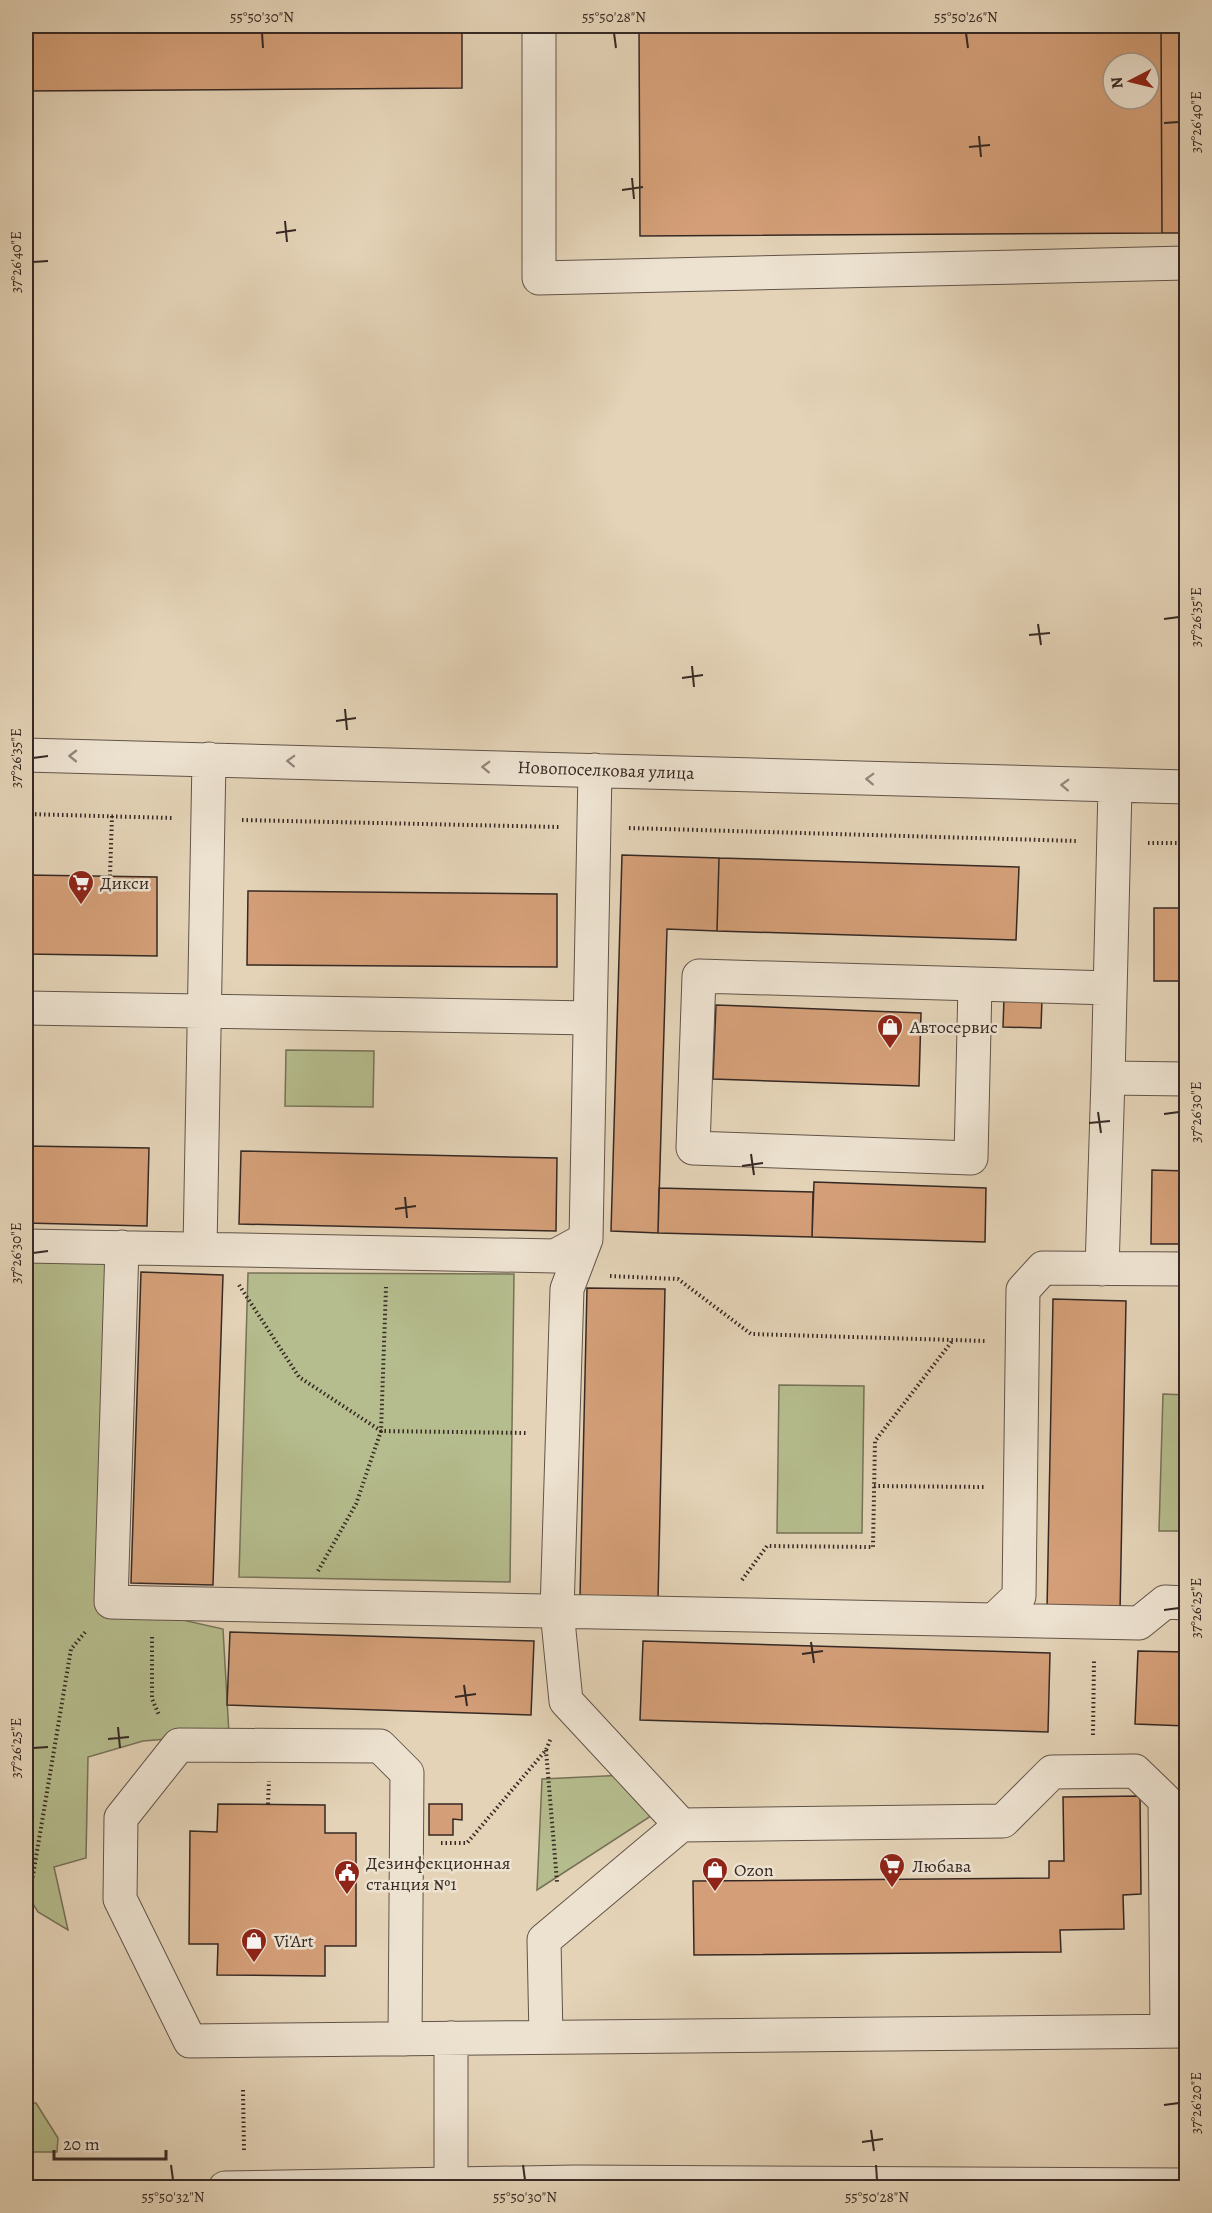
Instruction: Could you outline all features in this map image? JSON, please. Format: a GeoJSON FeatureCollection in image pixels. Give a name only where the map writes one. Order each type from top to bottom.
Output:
{"type":"FeatureCollection","features":[{"type":"Feature","properties":{"kind":"street"},"geometry":{"type":"LineString","coordinates":[[539,26],[539,278],[1186,263]]}},
{"type":"Feature","properties":{"kind":"street","name":"Новопоселковая улица"},"geometry":{"type":"LineString","coordinates":[[26,755],[1115,787],[1186,787]]}},
{"type":"Feature","properties":{"kind":"street"},"geometry":{"type":"LineString","coordinates":[[209,759],[204,1011],[213,1249]]}},
{"type":"Feature","properties":{"kind":"street"},"geometry":{"type":"LineString","coordinates":[[595,770],[586,1239],[567,1289],[557,1611],[566,1701],[681,1825]]}},
{"type":"Feature","properties":{"kind":"street"},"geometry":{"type":"LineString","coordinates":[[1102,1269],[1115,787]]}},
{"type":"Feature","properties":{"kind":"street"},"geometry":{"type":"LineString","coordinates":[[975,985],[971,1158],[693,1148],[699,976],[1110,988]]}},
{"type":"Feature","properties":{"kind":"street"},"geometry":{"type":"LineString","coordinates":[[26,1008],[590,1018]]}},
{"type":"Feature","properties":{"kind":"street"},"geometry":{"type":"LineString","coordinates":[[1108,1078],[1186,1079]]}},
{"type":"Feature","properties":{"kind":"street"},"geometry":{"type":"LineString","coordinates":[[26,1246],[555,1256],[586,1239]]}},
{"type":"Feature","properties":{"kind":"street"},"geometry":{"type":"LineString","coordinates":[[122,1247],[111,1602],[1139,1623],[1165,1602],[1186,1602]]}},
{"type":"Feature","properties":{"kind":"street"},"geometry":{"type":"LineString","coordinates":[[994,1620],[1019,1596],[1023,1290],[1043,1268],[1186,1269]]}},
{"type":"Feature","properties":{"kind":"street"},"geometry":{"type":"LineString","coordinates":[[405,2039],[407,1773],[381,1746],[179,1745],[121,1818],[120,1899],[190,2041],[405,2039],[546,2037],[1177,2031],[1165,1800],[1135,1771],[1052,1772],[1003,1821],[681,1825],[544,1940],[546,2037]]}},
{"type":"Feature","properties":{"kind":"street"},"geometry":{"type":"LineString","coordinates":[[451,2038],[452,2184]]}},
{"type":"Feature","properties":{"kind":"street"},"geometry":{"type":"LineString","coordinates":[[225,2187],[452,2184],[1186,2186]]}},
{"type":"Feature","properties":{"kind":"path"},"geometry":{"type":"LineString","coordinates":[[26,814],[1064,840]]}},
{"type":"Feature","properties":{"kind":"path"},"geometry":{"type":"LineString","coordinates":[[110,876],[112,816]]}},
{"type":"Feature","properties":{"kind":"path"},"geometry":{"type":"LineString","coordinates":[[1150,843],[1186,843]]}},
{"type":"Feature","properties":{"kind":"path"},"geometry":{"type":"LineString","coordinates":[[213,1249],[230,1271],[299,1377],[381,1431],[563,1433]]}},
{"type":"Feature","properties":{"kind":"path"},"geometry":{"type":"LineString","coordinates":[[573,1274],[678,1279],[752,1334],[1022,1342]]}},
{"type":"Feature","properties":{"kind":"path"},"geometry":{"type":"LineString","coordinates":[[298,1606],[357,1504],[381,1431],[386,1281]]}},
{"type":"Feature","properties":{"kind":"path"},"geometry":{"type":"LineString","coordinates":[[717,1614],[767,1546],[873,1547],[875,1441],[953,1340]]}},
{"type":"Feature","properties":{"kind":"path"},"geometry":{"type":"LineString","coordinates":[[874,1486],[1020,1488]]}},
{"type":"Feature","properties":{"kind":"path"},"geometry":{"type":"LineString","coordinates":[[26,1903],[29,1899],[71,1649],[111,1602]]}},
{"type":"Feature","properties":{"kind":"path"},"geometry":{"type":"LineString","coordinates":[[1092,1772],[1095,1622]]}},
{"type":"Feature","properties":{"kind":"path"},"geometry":{"type":"LineString","coordinates":[[152,1655],[152,1699],[159,1717]]}},
{"type":"Feature","properties":{"kind":"path"},"geometry":{"type":"LineString","coordinates":[[406,1843],[466,1843],[546,1749],[566,1701]]}},
{"type":"Feature","properties":{"kind":"path"},"geometry":{"type":"LineString","coordinates":[[546,1749],[556,1878]]}},
{"type":"Feature","properties":{"kind":"path"},"geometry":{"type":"LineString","coordinates":[[243,2090],[244,2155]]}},
{"type":"Feature","properties":{"kind":"green space"},"geometry":{"type":"Polygon","coordinates":[[[286,1050],[374,1051],[373,1107],[285,1106],[286,1050]]]}},
{"type":"Feature","properties":{"kind":"green space"},"geometry":{"type":"Polygon","coordinates":[[[26,1257],[112,1261],[98,1601],[223,1629],[229,1734],[143,1741],[88,1757],[86,1858],[54,1867],[68,1930],[38,1912],[26,1893],[26,1257]]]}},
{"type":"Feature","properties":{"kind":"green space"},"geometry":{"type":"Polygon","coordinates":[[[248,1273],[514,1274],[510,1582],[239,1577],[248,1273]]]}},
{"type":"Feature","properties":{"kind":"green space"},"geometry":{"type":"Polygon","coordinates":[[[779,1385],[864,1386],[862,1533],[777,1533],[779,1385]]]}},
{"type":"Feature","properties":{"kind":"green space"},"geometry":{"type":"Polygon","coordinates":[[[1163,1394],[1186,1395],[1186,1531],[1159,1531],[1163,1394]]]}},
{"type":"Feature","properties":{"kind":"green space"},"geometry":{"type":"Polygon","coordinates":[[[626,1775],[654,1814],[537,1890],[542,1779],[626,1775]]]}},
{"type":"Feature","properties":{"kind":"green space"},"geometry":{"type":"Polygon","coordinates":[[[26,2103],[36,2103],[58,2138],[57,2152],[26,2152],[26,2103]]]}},
{"type":"Feature","properties":{"kind":"building"},"geometry":{"type":"Polygon","coordinates":[[[26,26],[462,26],[462,88],[26,91],[26,26]]]}},
{"type":"Feature","properties":{"kind":"building"},"geometry":{"type":"Polygon","coordinates":[[[639,26],[1161,26],[1162,233],[640,236],[639,26]]]}},
{"type":"Feature","properties":{"kind":"building"},"geometry":{"type":"Polygon","coordinates":[[[1161,26],[1186,26],[1186,233],[1162,233],[1161,26]]]}},
{"type":"Feature","properties":{"kind":"building"},"geometry":{"type":"Polygon","coordinates":[[[622,855],[719,858],[717,931],[667,929],[658,1233],[611,1231],[622,855]]]}},
{"type":"Feature","properties":{"kind":"building"},"geometry":{"type":"Polygon","coordinates":[[[719,858],[1019,867],[1016,940],[717,931],[719,858]]]}},
{"type":"Feature","properties":{"kind":"building"},"geometry":{"type":"Polygon","coordinates":[[[26,875],[157,877],[157,956],[26,954],[26,875]]]}},
{"type":"Feature","properties":{"kind":"building"},"geometry":{"type":"Polygon","coordinates":[[[248,891],[557,894],[557,967],[247,965],[248,891]]]}},
{"type":"Feature","properties":{"kind":"building"},"geometry":{"type":"Polygon","coordinates":[[[1154,908],[1186,908],[1186,981],[1154,981],[1154,908]]]}},
{"type":"Feature","properties":{"kind":"building"},"geometry":{"type":"Polygon","coordinates":[[[1004,998],[1042,999],[1041,1028],[1003,1027],[1004,998]]]}},
{"type":"Feature","properties":{"kind":"building"},"geometry":{"type":"Polygon","coordinates":[[[716,1005],[921,1013],[919,1086],[713,1079],[716,1005]]]}},
{"type":"Feature","properties":{"kind":"building"},"geometry":{"type":"Polygon","coordinates":[[[26,1146],[149,1148],[147,1226],[26,1223],[26,1146]]]}},
{"type":"Feature","properties":{"kind":"building"},"geometry":{"type":"Polygon","coordinates":[[[241,1151],[557,1158],[556,1231],[239,1224],[241,1151]]]}},
{"type":"Feature","properties":{"kind":"building"},"geometry":{"type":"Polygon","coordinates":[[[1152,1170],[1186,1171],[1186,1244],[1151,1244],[1152,1170]]]}},
{"type":"Feature","properties":{"kind":"building"},"geometry":{"type":"Polygon","coordinates":[[[814,1182],[986,1188],[985,1242],[812,1237],[814,1182]]]}},
{"type":"Feature","properties":{"kind":"building"},"geometry":{"type":"Polygon","coordinates":[[[659,1188],[813,1192],[812,1237],[658,1233],[659,1188]]]}},
{"type":"Feature","properties":{"kind":"building"},"geometry":{"type":"Polygon","coordinates":[[[141,1272],[223,1275],[213,1585],[131,1583],[141,1272]]]}},
{"type":"Feature","properties":{"kind":"building"},"geometry":{"type":"Polygon","coordinates":[[[587,1288],[665,1289],[658,1600],[580,1598],[587,1288]]]}},
{"type":"Feature","properties":{"kind":"building"},"geometry":{"type":"Polygon","coordinates":[[[1053,1299],[1126,1301],[1120,1612],[1047,1610],[1053,1299]]]}},
{"type":"Feature","properties":{"kind":"building"},"geometry":{"type":"Polygon","coordinates":[[[230,1632],[534,1641],[531,1715],[227,1705],[230,1632]]]}},
{"type":"Feature","properties":{"kind":"building"},"geometry":{"type":"Polygon","coordinates":[[[643,1641],[1050,1653],[1048,1732],[640,1720],[643,1641]]]}},
{"type":"Feature","properties":{"kind":"building"},"geometry":{"type":"Polygon","coordinates":[[[1138,1651],[1186,1652],[1186,1726],[1135,1724],[1138,1651]]]}},
{"type":"Feature","properties":{"kind":"building"},"geometry":{"type":"Polygon","coordinates":[[[1140,1796],[1141,1894],[1123,1895],[1124,1929],[1060,1930],[1061,1952],[694,1955],[693,1881],[1049,1878],[1049,1861],[1064,1861],[1063,1797],[1140,1796]]]}},
{"type":"Feature","properties":{"kind":"building"},"geometry":{"type":"Polygon","coordinates":[[[218,1804],[325,1805],[325,1833],[356,1833],[356,1946],[325,1946],[325,1976],[217,1975],[218,1944],[189,1944],[190,1831],[217,1832],[218,1804]]]}},
{"type":"Feature","properties":{"kind":"building"},"geometry":{"type":"Polygon","coordinates":[[[429,1804],[462,1804],[462,1820],[453,1819],[453,1835],[429,1835],[429,1804]]]}},
{"type":"Feature","properties":{"kind":"place","name":"Дикси"},"geometry":{"type":"Point","coordinates":[81,906]}},
{"type":"Feature","properties":{"kind":"place","name":"Автосервис"},"geometry":{"type":"Point","coordinates":[890,1050]}},
{"type":"Feature","properties":{"kind":"place","name":"Любава"},"geometry":{"type":"Point","coordinates":[892,1889]}},
{"type":"Feature","properties":{"kind":"place","name":"Ozon"},"geometry":{"type":"Point","coordinates":[715,1893]}},
{"type":"Feature","properties":{"kind":"place","name":"Дезинфекционная станция №1"},"geometry":{"type":"Point","coordinates":[347,1896]}},
{"type":"Feature","properties":{"kind":"place","name":"Vi'Art"},"geometry":{"type":"Point","coordinates":[254,1964]}}]}
